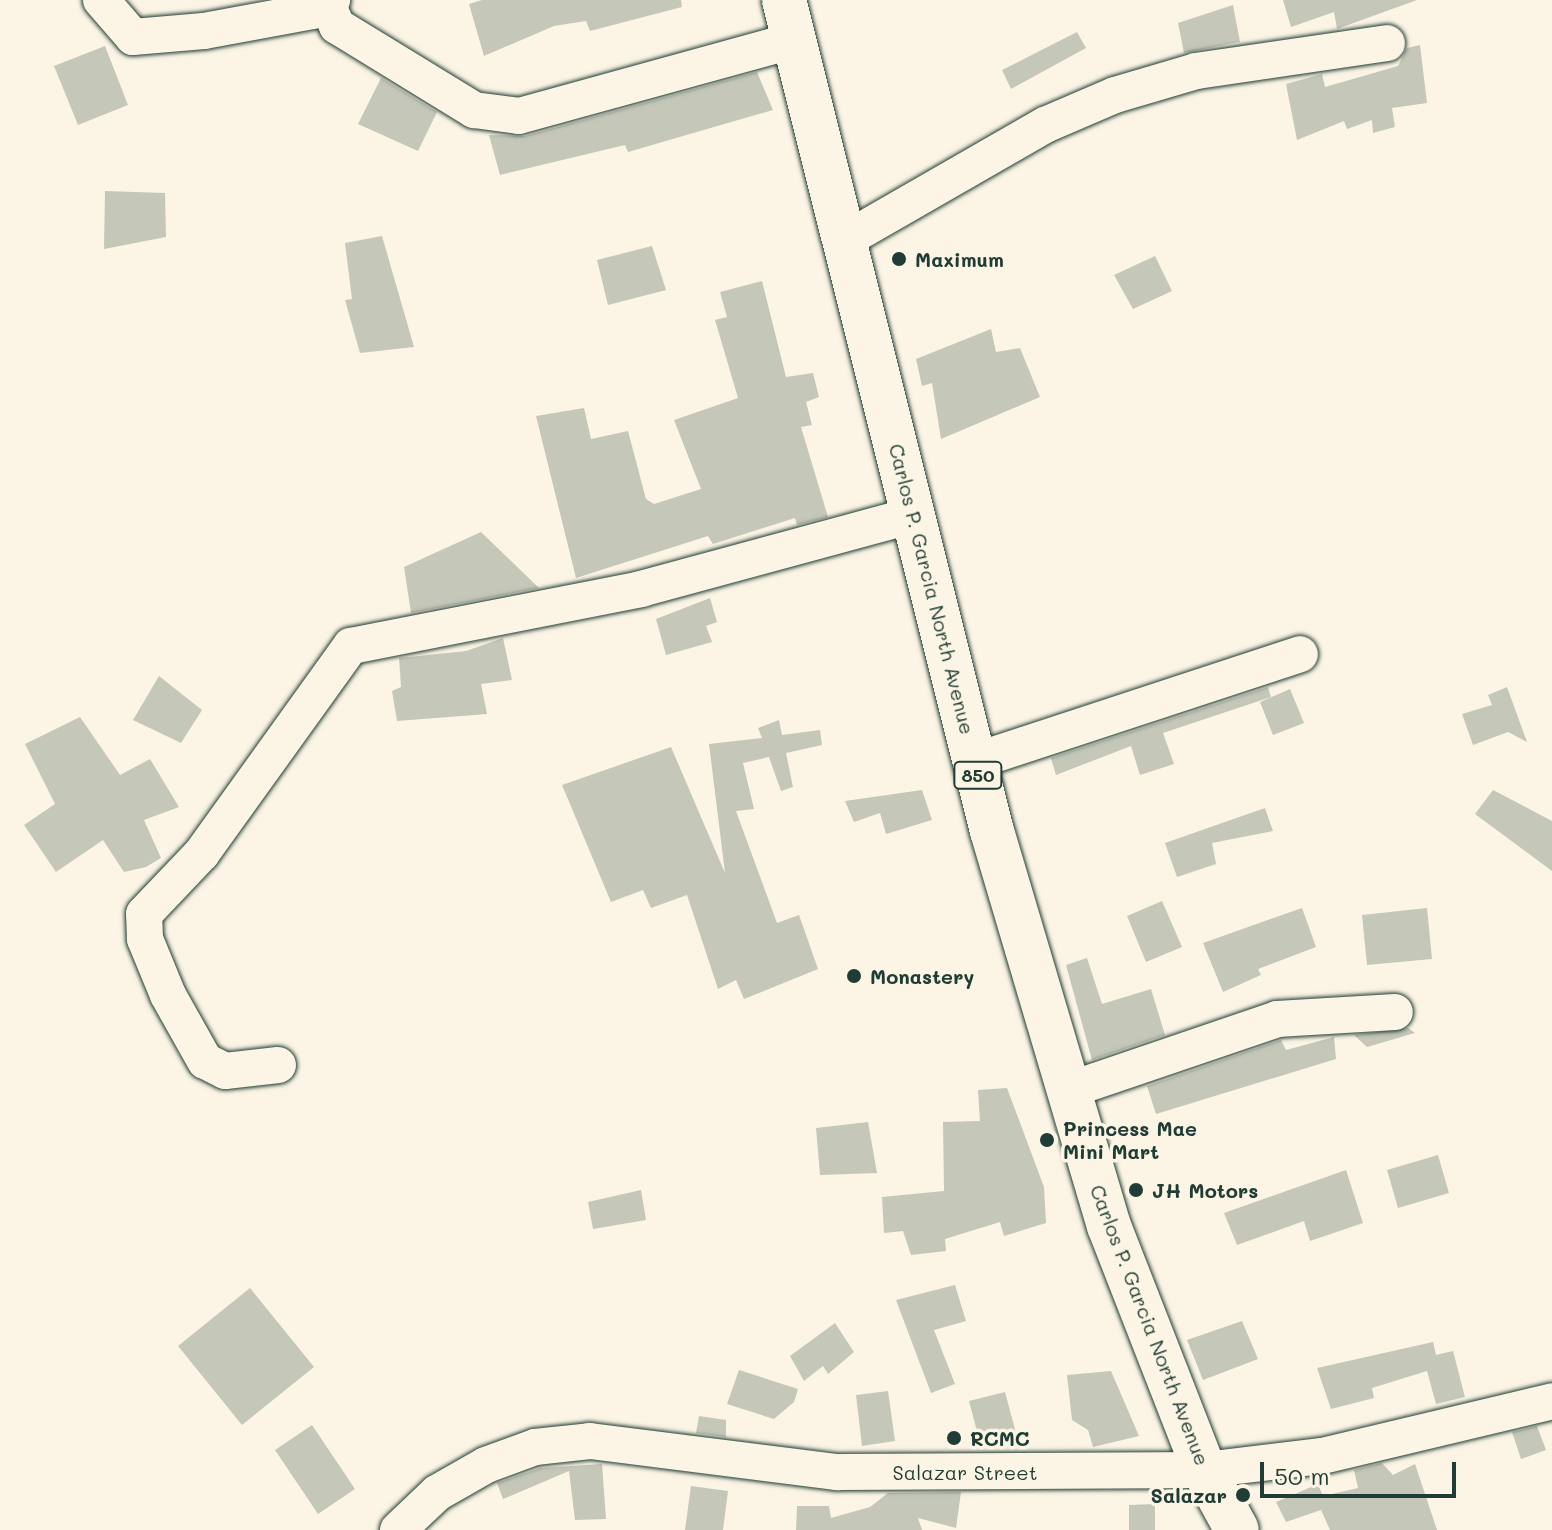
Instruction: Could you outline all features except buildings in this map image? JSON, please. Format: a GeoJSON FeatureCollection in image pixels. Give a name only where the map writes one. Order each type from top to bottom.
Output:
{"type":"FeatureCollection","features":[{"type":"Feature","properties":{"kind":"main road","name":"Carlos P. Garcia North Avenue"},"geometry":{"type":"LineString","coordinates":[[789,20],[975,761],[1109,1226],[1204,1470],[1237,1530]]}},
{"type":"Feature","properties":{"kind":"street"},"geometry":{"type":"LineString","coordinates":[[101,0],[133,37],[330,4],[337,26],[474,110],[519,116],[789,20]]}},
{"type":"Feature","properties":{"kind":"street"},"geometry":{"type":"LineString","coordinates":[[845,240],[1045,125],[1115,95],[1196,71],[1387,43]]}},
{"type":"Feature","properties":{"kind":"street"},"geometry":{"type":"LineString","coordinates":[[278,1065],[225,1071],[205,1061],[168,995],[145,939],[144,914],[202,853],[351,646],[641,589],[914,515]]}},
{"type":"Feature","properties":{"kind":"street"},"geometry":{"type":"LineString","coordinates":[[975,761],[1300,654]]}},
{"type":"Feature","properties":{"kind":"street"},"geometry":{"type":"LineString","coordinates":[[1069,1090],[1277,1019],[1395,1012]]}},
{"type":"Feature","properties":{"kind":"street","name":"Salazar Street"},"geometry":{"type":"LineString","coordinates":[[398,1530],[437,1493],[486,1465],[535,1447],[590,1441],[837,1472],[1204,1470],[1322,1456],[1552,1401]]}},
{"type":"Feature","properties":{"kind":"place","name":"Maximum"},"geometry":{"type":"Point","coordinates":[899,259]}},
{"type":"Feature","properties":{"kind":"place","name":"Monastery"},"geometry":{"type":"Point","coordinates":[854,976]}},
{"type":"Feature","properties":{"kind":"place","name":"Princess Mae Mini Mart"},"geometry":{"type":"Point","coordinates":[1047,1140]}},
{"type":"Feature","properties":{"kind":"place","name":"JH Motors"},"geometry":{"type":"Point","coordinates":[1136,1190]}},
{"type":"Feature","properties":{"kind":"place","name":"RCMC"},"geometry":{"type":"Point","coordinates":[954,1438]}},
{"type":"Feature","properties":{"kind":"place","name":"Salazar"},"geometry":{"type":"Point","coordinates":[1243,1495]}}]}
